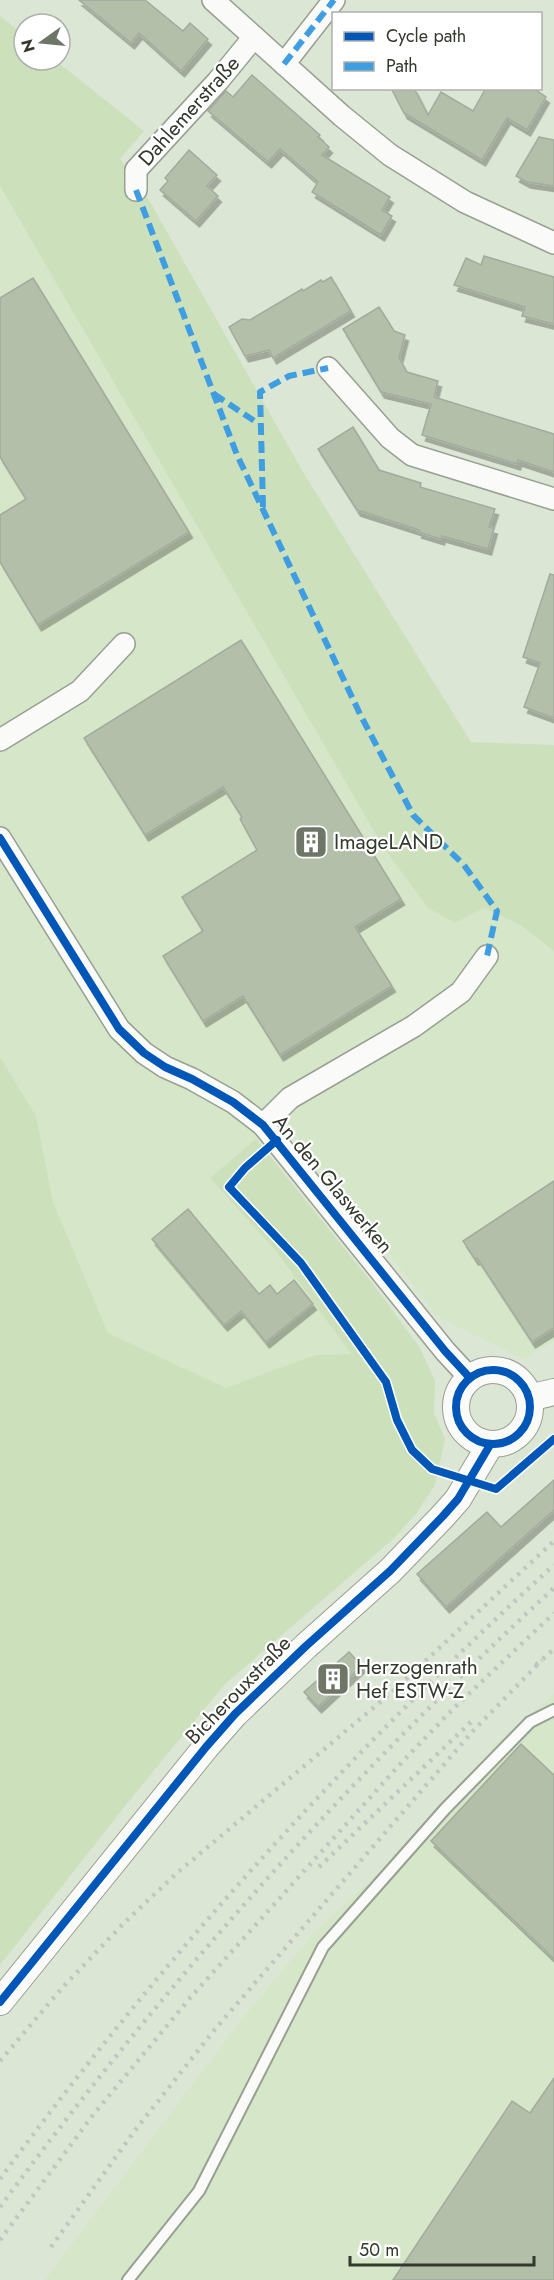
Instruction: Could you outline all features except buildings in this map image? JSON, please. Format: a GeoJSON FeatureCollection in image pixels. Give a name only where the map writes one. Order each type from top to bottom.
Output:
{"type":"FeatureCollection","features":[{"type":"Feature","properties":{"kind":"street"},"geometry":{"type":"LineString","coordinates":[[213,0],[342,116],[390,155],[465,202],[554,243]]}},
{"type":"Feature","properties":{"kind":"street"},"geometry":{"type":"LineString","coordinates":[[284,64],[334,0]]}},
{"type":"Feature","properties":{"kind":"street","name":"Dahlemerstraße"},"geometry":{"type":"LineString","coordinates":[[136,190],[136,170],[218,81],[254,37]]}},
{"type":"Feature","properties":{"kind":"street"},"geometry":{"type":"LineString","coordinates":[[328,368],[390,438],[412,455],[554,498]]}},
{"type":"Feature","properties":{"kind":"street"},"geometry":{"type":"LineString","coordinates":[[0,740],[80,691],[124,644]]}},
{"type":"Feature","properties":{"kind":"street","name":"An den Glaswerken"},"geometry":{"type":"LineString","coordinates":[[0,838],[119,1029],[144,1053],[232,1102],[264,1125],[445,1351],[469,1377]]}},
{"type":"Feature","properties":{"kind":"street","name":"An den Glaswerken"},"geometry":{"type":"LineString","coordinates":[[264,1125],[290,1098],[414,1026],[461,992],[487,956]]}},
{"type":"Feature","properties":{"kind":"street"},"geometry":{"type":"LineString","coordinates":[[486,1370],[505,1371],[521,1381],[529,1398],[530,1416],[522,1431],[507,1442],[490,1445],[473,1439],[460,1426],[455,1409],[459,1391],[469,1377],[486,1370]]}},
{"type":"Feature","properties":{"kind":"street"},"geometry":{"type":"LineString","coordinates":[[529,1398],[554,1392]]}},
{"type":"Feature","properties":{"kind":"street","name":"Bicherouxstraße"},"geometry":{"type":"LineString","coordinates":[[0,2002],[235,1714],[390,1571],[443,1516],[458,1500],[490,1445]]}},
{"type":"Feature","properties":{"kind":"lane"},"geometry":{"type":"LineString","coordinates":[[128,2280],[199,2191],[323,1947],[445,1809],[530,1722],[554,1710]]}},
{"type":"Feature","properties":{"kind":"shaded area"},"geometry":{"type":"Polygon","coordinates":[[[0,16],[12,26],[12,72],[70,72],[144,131],[120,159],[150,202],[303,472],[471,742],[554,745],[554,951],[519,924],[484,908],[455,923],[428,908],[382,845],[0,186],[0,16]]]}},
{"type":"Feature","properties":{"kind":"shaded area"},"geometry":{"type":"Polygon","coordinates":[[[0,186],[382,845],[455,923],[484,908],[519,924],[554,951],[554,1341],[524,1359],[438,1317],[283,1118],[210,1178],[276,1251],[352,1354],[315,1355],[226,1388],[108,1333],[53,1202],[36,1116],[0,1057],[0,186]]]}},
{"type":"Feature","properties":{"kind":"shaded area"},"geometry":{"type":"Polygon","coordinates":[[[0,1057],[36,1116],[53,1202],[108,1333],[226,1388],[315,1355],[351,1354],[276,1251],[210,1178],[256,1139],[373,1284],[420,1348],[435,1381],[434,1413],[445,1439],[435,1485],[416,1514],[392,1540],[224,1685],[0,1965],[0,1057]]]}},
{"type":"Feature","properties":{"kind":"shaded area"},"geometry":{"type":"Polygon","coordinates":[[[554,1694],[554,2280],[45,2280],[242,2019],[314,1933],[499,1759],[489,1749],[554,1694]]]}},
{"type":"Feature","properties":{"kind":"railway"},"geometry":{"type":"LineString","coordinates":[[0,2061],[62,1988],[123,1924],[177,1873],[391,1693],[554,1541]]}},
{"type":"Feature","properties":{"kind":"railway"},"geometry":{"type":"LineString","coordinates":[[0,2179],[127,2015],[262,1858],[405,1708],[554,1565]]}},
{"type":"Feature","properties":{"kind":"railway"},"geometry":{"type":"LineString","coordinates":[[0,2207],[127,2042],[262,1884],[405,1733],[478,1659],[554,1588]]}},
{"type":"Feature","properties":{"kind":"railway"},"geometry":{"type":"LineString","coordinates":[[0,2240],[93,2115],[190,1998],[402,1762],[454,1708],[554,1613]]}},
{"type":"Feature","properties":{"kind":"railway"},"geometry":{"type":"LineString","coordinates":[[536,1665],[554,1649]]}},
{"type":"Feature","properties":{"kind":"railway"},"geometry":{"type":"LineString","coordinates":[[51,2247],[136,2129],[216,2028],[473,1731],[542,1660]]}},
{"type":"Feature","properties":{"kind":"railway"},"geometry":{"type":"LineString","coordinates":[[319,1867],[473,1720]]}},
{"type":"Feature","properties":{"kind":"marked path"},"geometry":{"type":"LineString","coordinates":[[284,64],[334,0]]}},
{"type":"Feature","properties":{"kind":"marked path"},"geometry":{"type":"LineString","coordinates":[[136,190],[237,455],[361,716],[413,815],[464,865],[497,911],[487,956]]}},
{"type":"Feature","properties":{"kind":"marked path"},"geometry":{"type":"LineString","coordinates":[[263,507],[260,392],[289,376],[328,368]]}},
{"type":"Feature","properties":{"kind":"marked path"},"geometry":{"type":"LineString","coordinates":[[214,394],[259,424]]}},
{"type":"Feature","properties":{"kind":"cycle path"},"geometry":{"type":"LineString","coordinates":[[0,838],[119,1029],[144,1053],[165,1067],[233,1102],[263,1125],[445,1351],[469,1377]]}},
{"type":"Feature","properties":{"kind":"cycle path"},"geometry":{"type":"LineString","coordinates":[[277,1140],[245,1168],[229,1187],[301,1263],[386,1382],[397,1420],[412,1450],[432,1469],[496,1489],[554,1439]]}},
{"type":"Feature","properties":{"kind":"cycle path"},"geometry":{"type":"LineString","coordinates":[[493,1370],[514,1376],[524,1386],[530,1407],[524,1428],[514,1438],[493,1444],[472,1438],[462,1428],[456,1407],[462,1386],[472,1376],[493,1370]]}},
{"type":"Feature","properties":{"kind":"cycle path"},"geometry":{"type":"LineString","coordinates":[[0,2002],[235,1714],[306,1646],[390,1571],[443,1516],[458,1499],[490,1445]]}},
{"type":"Feature","properties":{"kind":"place","name":"ImageLAND"},"geometry":{"type":"Point","coordinates":[311,842]}},
{"type":"Feature","properties":{"kind":"place","name":"Herzogenrath Hef ESTW-Z"},"geometry":{"type":"Point","coordinates":[333,1679]}}]}
